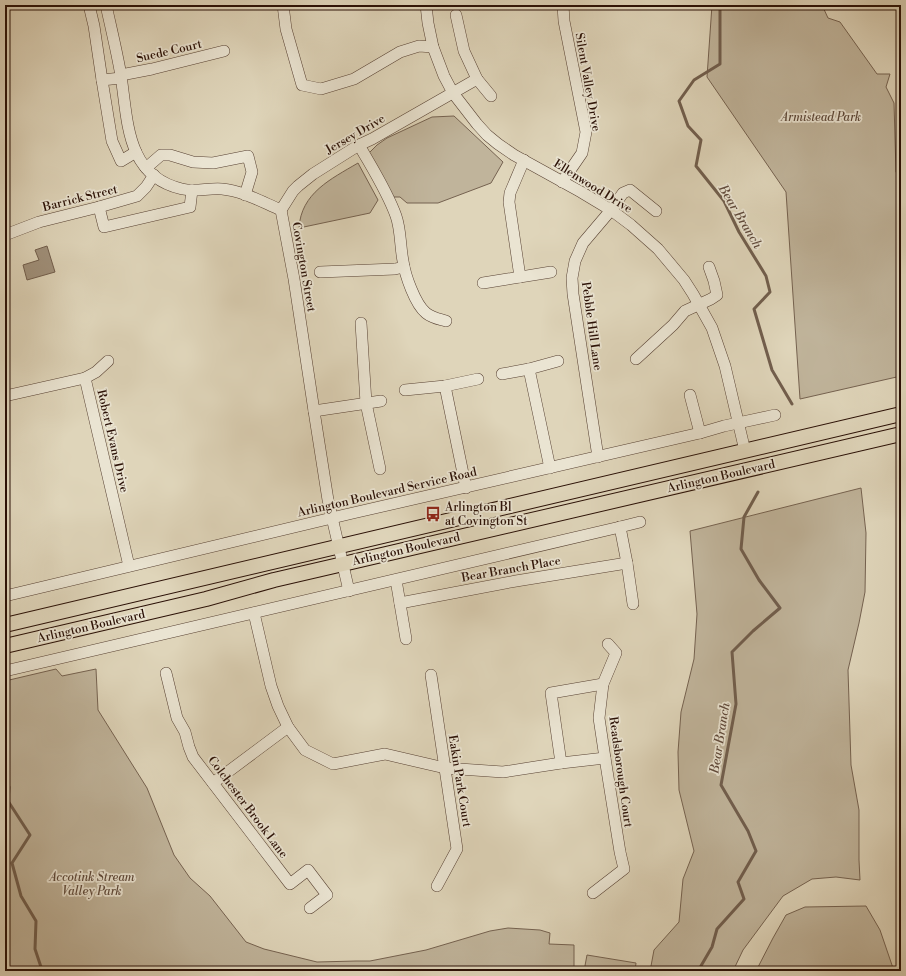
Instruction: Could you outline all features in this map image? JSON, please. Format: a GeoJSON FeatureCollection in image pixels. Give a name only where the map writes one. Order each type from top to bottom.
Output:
{"type":"FeatureCollection","features":[{"type":"Feature","properties":{"kind":"main road","name":"Arlington Boulevard"},"geometry":{"type":"LineString","coordinates":[[5,625],[901,414]]}},
{"type":"Feature","properties":{"kind":"main road","name":"Arlington Boulevard"},"geometry":{"type":"LineString","coordinates":[[5,646],[206,599],[274,580],[901,434]]}},
{"type":"Feature","properties":{"kind":"street"},"geometry":{"type":"LineString","coordinates":[[89,5],[94,26],[112,140],[121,161],[136,152]]}},
{"type":"Feature","properties":{"kind":"street","name":"Covington Street"},"geometry":{"type":"LineString","coordinates":[[106,5],[121,76],[129,134],[140,160],[150,172],[170,185],[183,189],[232,190],[281,210],[294,278],[328,500],[349,590]]}},
{"type":"Feature","properties":{"kind":"street"},"geometry":{"type":"LineString","coordinates":[[283,5],[286,29],[302,85],[321,89],[354,78],[400,52],[419,46],[434,46]]}},
{"type":"Feature","properties":{"kind":"street","name":"Ellenwood Drive"},"geometry":{"type":"LineString","coordinates":[[426,5],[428,23],[444,76],[453,93],[487,135],[498,144],[524,160],[611,210],[644,236],[666,258],[684,280],[712,328],[725,366],[745,451]]}},
{"type":"Feature","properties":{"kind":"street","name":"Silent Valley Drive"},"geometry":{"type":"LineString","coordinates":[[562,182],[582,153],[586,132],[564,21],[563,5]]}},
{"type":"Feature","properties":{"kind":"street"},"geometry":{"type":"LineString","coordinates":[[456,15],[464,51],[477,79],[491,96]]}},
{"type":"Feature","properties":{"kind":"street","name":"Suede Court"},"geometry":{"type":"LineString","coordinates":[[102,80],[224,51]]}},
{"type":"Feature","properties":{"kind":"street","name":"Jersey Drive"},"geometry":{"type":"LineString","coordinates":[[281,210],[293,190],[313,174],[359,145],[477,79]]}},
{"type":"Feature","properties":{"kind":"street"},"geometry":{"type":"LineString","coordinates":[[359,145],[397,218],[404,267],[416,301],[425,312],[433,317],[446,321]]}},
{"type":"Feature","properties":{"kind":"street","name":"Barrick Street"},"geometry":{"type":"LineString","coordinates":[[5,235],[39,222],[99,208],[137,196],[146,187],[150,172],[162,156],[170,155],[193,162],[213,163],[248,156],[252,172],[245,195]]}},
{"type":"Feature","properties":{"kind":"street"},"geometry":{"type":"LineString","coordinates":[[520,277],[509,202],[510,193],[524,160]]}},
{"type":"Feature","properties":{"kind":"street"},"geometry":{"type":"LineString","coordinates":[[99,208],[104,227],[190,207],[192,190]]}},
{"type":"Feature","properties":{"kind":"street","name":"Pebble Hill Lane"},"geometry":{"type":"LineString","coordinates":[[598,457],[573,294],[572,278],[575,261],[583,242],[611,210],[623,193],[630,190],[656,211]]}},
{"type":"Feature","properties":{"kind":"street"},"geometry":{"type":"LineString","coordinates":[[320,272],[395,269],[404,267]]}},
{"type":"Feature","properties":{"kind":"street"},"geometry":{"type":"LineString","coordinates":[[636,359],[673,325],[685,311],[712,299],[717,295],[714,281],[708,267]]}},
{"type":"Feature","properties":{"kind":"street"},"geometry":{"type":"LineString","coordinates":[[483,283],[551,272]]}},
{"type":"Feature","properties":{"kind":"street"},"geometry":{"type":"LineString","coordinates":[[361,323],[366,403],[380,469]]}},
{"type":"Feature","properties":{"kind":"street"},"geometry":{"type":"LineString","coordinates":[[85,378],[96,372],[108,361]]}},
{"type":"Feature","properties":{"kind":"street"},"geometry":{"type":"LineString","coordinates":[[502,374],[558,361]]}},
{"type":"Feature","properties":{"kind":"street"},"geometry":{"type":"LineString","coordinates":[[529,368],[550,468]]}},
{"type":"Feature","properties":{"kind":"street","name":"Robert Evans Drive"},"geometry":{"type":"LineString","coordinates":[[5,396],[85,378],[129,566]]}},
{"type":"Feature","properties":{"kind":"street"},"geometry":{"type":"LineString","coordinates":[[405,390],[445,386],[478,379]]}},
{"type":"Feature","properties":{"kind":"street"},"geometry":{"type":"LineString","coordinates":[[445,386],[466,488]]}},
{"type":"Feature","properties":{"kind":"street"},"geometry":{"type":"LineString","coordinates":[[690,395],[700,433]]}},
{"type":"Feature","properties":{"kind":"street"},"geometry":{"type":"LineString","coordinates":[[314,411],[381,401]]}},
{"type":"Feature","properties":{"kind":"street","name":"Arlington Boulevard Service Road"},"geometry":{"type":"LineString","coordinates":[[5,596],[775,415]]}},
{"type":"Feature","properties":{"kind":"street"},"geometry":{"type":"LineString","coordinates":[[5,671],[640,522]]}},
{"type":"Feature","properties":{"kind":"street"},"geometry":{"type":"LineString","coordinates":[[620,527],[633,604]]}},
{"type":"Feature","properties":{"kind":"street","name":"Bear Branch Place"},"geometry":{"type":"LineString","coordinates":[[400,603],[516,581],[627,563]]}},
{"type":"Feature","properties":{"kind":"street"},"geometry":{"type":"LineString","coordinates":[[396,580],[406,639]]}},
{"type":"Feature","properties":{"kind":"street"},"geometry":{"type":"LineString","coordinates":[[254,613],[271,686],[288,727],[305,750],[333,764],[385,754],[444,768],[503,772],[605,758]]}},
{"type":"Feature","properties":{"kind":"street","name":"Readsborough Court"},"geometry":{"type":"LineString","coordinates":[[593,893],[624,869],[599,718],[603,684],[616,653],[608,644]]}},
{"type":"Feature","properties":{"kind":"street","name":"Colchester Brook Lane"},"geometry":{"type":"LineString","coordinates":[[166,673],[177,718],[186,732],[191,752],[213,783],[290,884],[308,870],[327,895],[310,908]]}},
{"type":"Feature","properties":{"kind":"street","name":"Eakin Park Court"},"geometry":{"type":"LineString","coordinates":[[431,675],[457,849],[437,886]]}},
{"type":"Feature","properties":{"kind":"street"},"geometry":{"type":"LineString","coordinates":[[562,763],[551,693],[603,684]]}},
{"type":"Feature","properties":{"kind":"street"},"geometry":{"type":"LineString","coordinates":[[213,783],[288,727]]}},
{"type":"Feature","properties":{"kind":"green space","name":"Armistead Park"},"geometry":{"type":"Polygon","coordinates":[[[712,5],[822,5],[828,18],[840,22],[877,74],[890,74],[886,87],[894,103],[896,172],[901,179],[901,376],[800,399],[786,192],[707,77],[712,5]]]}},
{"type":"Feature","properties":{"kind":"green space"},"geometry":{"type":"Polygon","coordinates":[[[454,116],[503,162],[491,183],[438,203],[407,203],[400,197],[393,197],[369,153],[387,138],[432,117],[454,116]]]}},
{"type":"Feature","properties":{"kind":"green space"},"geometry":{"type":"Polygon","coordinates":[[[358,163],[378,200],[370,213],[299,228],[305,205],[311,196],[328,181],[358,163]]]}},
{"type":"Feature","properties":{"kind":"green space"},"geometry":{"type":"Polygon","coordinates":[[[861,488],[866,533],[865,592],[848,670],[851,765],[859,810],[860,880],[836,877],[812,879],[783,896],[743,950],[733,971],[649,971],[654,950],[679,922],[683,879],[694,851],[679,790],[678,752],[681,712],[694,659],[697,614],[690,531],[861,488]]]}},
{"type":"Feature","properties":{"kind":"green space","name":"Accotink Stream Valley Park"},"geometry":{"type":"Polygon","coordinates":[[[56,669],[62,676],[96,669],[98,710],[147,788],[174,855],[190,878],[210,896],[246,942],[264,949],[317,962],[370,961],[426,950],[490,931],[508,928],[540,930],[550,933],[549,944],[574,945],[574,971],[5,971],[5,681],[56,669]]]}},
{"type":"Feature","properties":{"kind":"green space"},"geometry":{"type":"Polygon","coordinates":[[[866,906],[880,930],[894,971],[756,971],[786,915],[805,907],[866,906]]]}},
{"type":"Feature","properties":{"kind":"green space"},"geometry":{"type":"Polygon","coordinates":[[[587,955],[636,963],[635,971],[584,971],[587,955]]]}},
{"type":"Feature","properties":{"kind":"shaded area"},"geometry":{"type":"Polygon","coordinates":[[[47,246],[55,272],[27,280],[23,265],[39,260],[35,250],[47,246]]]}},
{"type":"Feature","properties":{"kind":"waterway","name":"Bear Branch"},"geometry":{"type":"LineString","coordinates":[[720,5],[720,64],[694,80],[679,101],[688,126],[701,140],[696,166],[724,201],[739,232],[766,276],[770,292],[754,309],[772,370],[792,404]]}},
{"type":"Feature","properties":{"kind":"waterway","name":"Bear Branch"},"geometry":{"type":"LineString","coordinates":[[698,971],[712,947],[717,929],[744,899],[738,882],[756,851],[748,831],[721,785],[736,704],[732,652],[753,631],[780,608],[759,580],[741,549],[744,517],[758,492]]}},
{"type":"Feature","properties":{"kind":"waterway"},"geometry":{"type":"LineString","coordinates":[[5,778],[9,787],[8,801],[30,835],[12,863],[21,896],[36,921],[35,949],[42,971]]}},
{"type":"Feature","properties":{"kind":"place","name":"Arlington Bl at Covington St"},"geometry":{"type":"Point","coordinates":[433,514]}}]}
